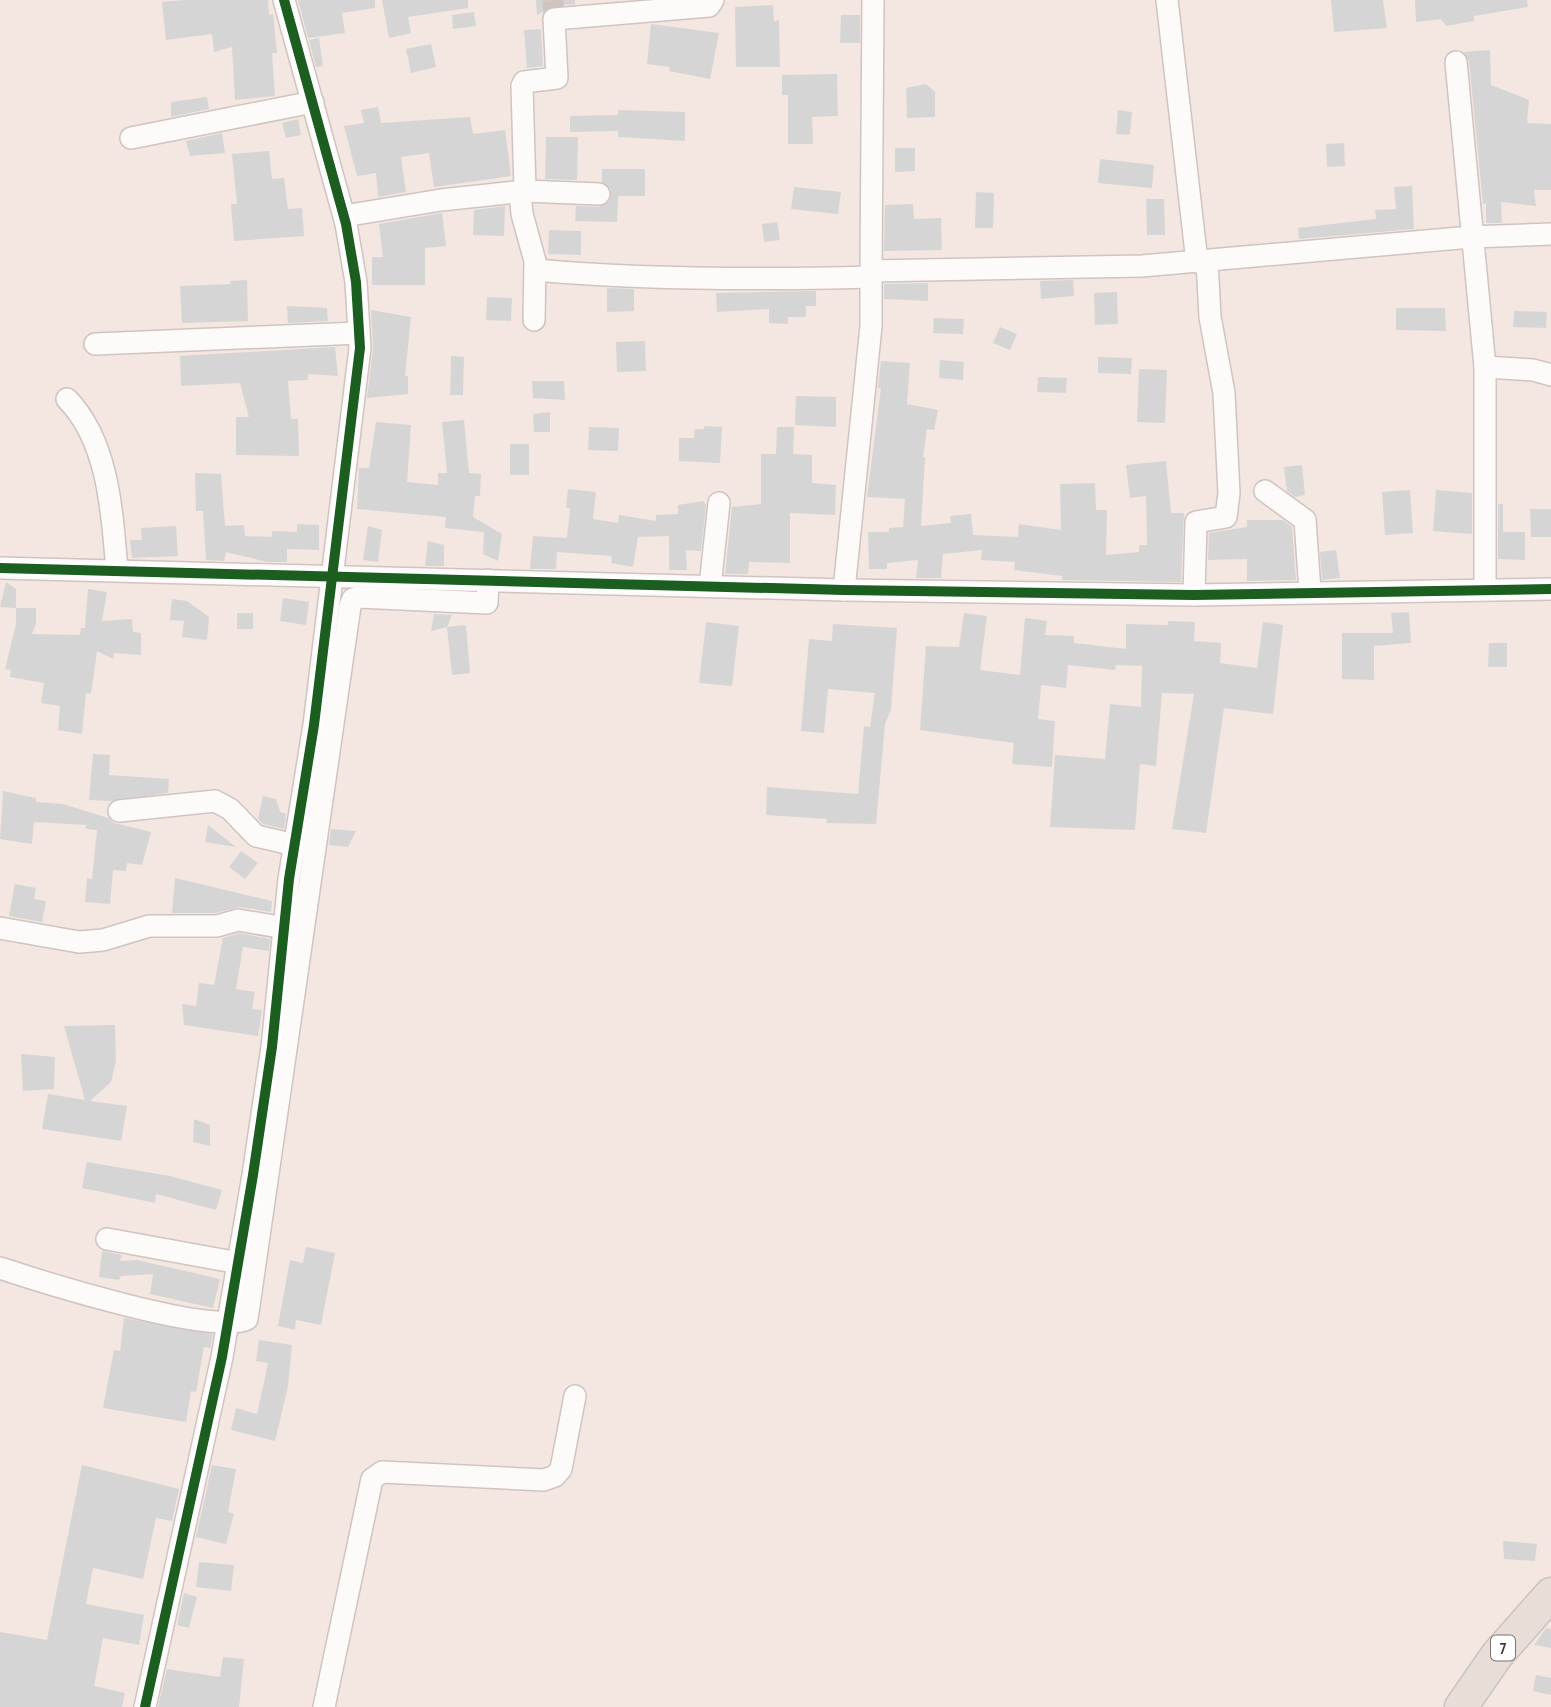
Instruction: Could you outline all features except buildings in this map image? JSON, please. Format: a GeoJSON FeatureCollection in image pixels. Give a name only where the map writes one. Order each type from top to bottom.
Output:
{"type":"FeatureCollection","features":[{"type":"Feature","properties":{"kind":"highway","name":"7"},"geometry":{"type":"LineString","coordinates":[[1461,1707],[1497,1655],[1551,1594]]}},
{"type":"Feature","properties":{"kind":"street"},"geometry":{"type":"LineString","coordinates":[[0,1268],[58,1288],[227,1323],[242,1322],[249,1311],[305,848],[314,725],[360,348],[356,282],[344,216],[313,102],[295,49],[284,0]]}},
{"type":"Feature","properties":{"kind":"street"},"geometry":{"type":"LineString","coordinates":[[534,320],[535,270],[523,192],[522,86],[524,82],[557,78],[554,16],[709,6],[713,0]]}},
{"type":"Feature","properties":{"kind":"street"},"geometry":{"type":"LineString","coordinates":[[844,590],[870,326],[873,0]]}},
{"type":"Feature","properties":{"kind":"street"},"geometry":{"type":"LineString","coordinates":[[1167,0],[1202,262],[1224,393],[1229,493],[1226,517],[1196,522],[1194,595]]}},
{"type":"Feature","properties":{"kind":"street"},"geometry":{"type":"LineString","coordinates":[[1456,62],[1485,367],[1485,589]]}},
{"type":"Feature","properties":{"kind":"street"},"geometry":{"type":"LineString","coordinates":[[131,138],[313,102]]}},
{"type":"Feature","properties":{"kind":"street"},"geometry":{"type":"LineString","coordinates":[[344,216],[441,200],[523,192],[599,194]]}},
{"type":"Feature","properties":{"kind":"street"},"geometry":{"type":"LineString","coordinates":[[535,270],[755,281],[794,276],[1142,267],[1471,237],[1551,234]]}},
{"type":"Feature","properties":{"kind":"street"},"geometry":{"type":"LineString","coordinates":[[94,344],[359,333]]}},
{"type":"Feature","properties":{"kind":"street"},"geometry":{"type":"LineString","coordinates":[[1485,367],[1533,370],[1551,376]]}},
{"type":"Feature","properties":{"kind":"street"},"geometry":{"type":"LineString","coordinates":[[67,399],[84,424],[106,479],[117,570]]}},
{"type":"Feature","properties":{"kind":"street"},"geometry":{"type":"LineString","coordinates":[[1265,491],[1305,520],[1310,592]]}},
{"type":"Feature","properties":{"kind":"street"},"geometry":{"type":"LineString","coordinates":[[710,586],[719,503]]}},
{"type":"Feature","properties":{"kind":"street"},"geometry":{"type":"LineString","coordinates":[[0,568],[332,577],[487,589],[710,586],[1194,595],[1551,589]]}},
{"type":"Feature","properties":{"kind":"street"},"geometry":{"type":"LineString","coordinates":[[305,848],[353,599],[359,597],[487,604],[487,589]]}},
{"type":"Feature","properties":{"kind":"street"},"geometry":{"type":"LineString","coordinates":[[119,811],[215,801],[230,809],[256,836],[305,848]]}},
{"type":"Feature","properties":{"kind":"street"},"geometry":{"type":"LineString","coordinates":[[0,928],[79,942],[103,940],[149,926],[217,926],[238,920],[295,929]]}},
{"type":"Feature","properties":{"kind":"street"},"geometry":{"type":"LineString","coordinates":[[145,1707],[239,1263],[272,1047],[295,929]]}},
{"type":"Feature","properties":{"kind":"street"},"geometry":{"type":"LineString","coordinates":[[107,1239],[239,1263]]}},
{"type":"Feature","properties":{"kind":"street"},"geometry":{"type":"LineString","coordinates":[[324,1707],[372,1479],[382,1472],[544,1480],[555,1476],[561,1469],[575,1396]]}},
{"type":"Feature","properties":{"kind":"tunnel"},"geometry":{"type":"LineString","coordinates":[[553,0],[554,14]]}},
{"type":"Feature","properties":{"kind":"cycle path"},"geometry":{"type":"LineString","coordinates":[[145,1707],[222,1357],[253,1175],[272,1047],[289,879],[314,725],[360,348],[356,282],[346,224],[284,0]]}},
{"type":"Feature","properties":{"kind":"cycle path"},"geometry":{"type":"LineString","coordinates":[[0,568],[844,590],[1194,595],[1551,589]]}}]}
